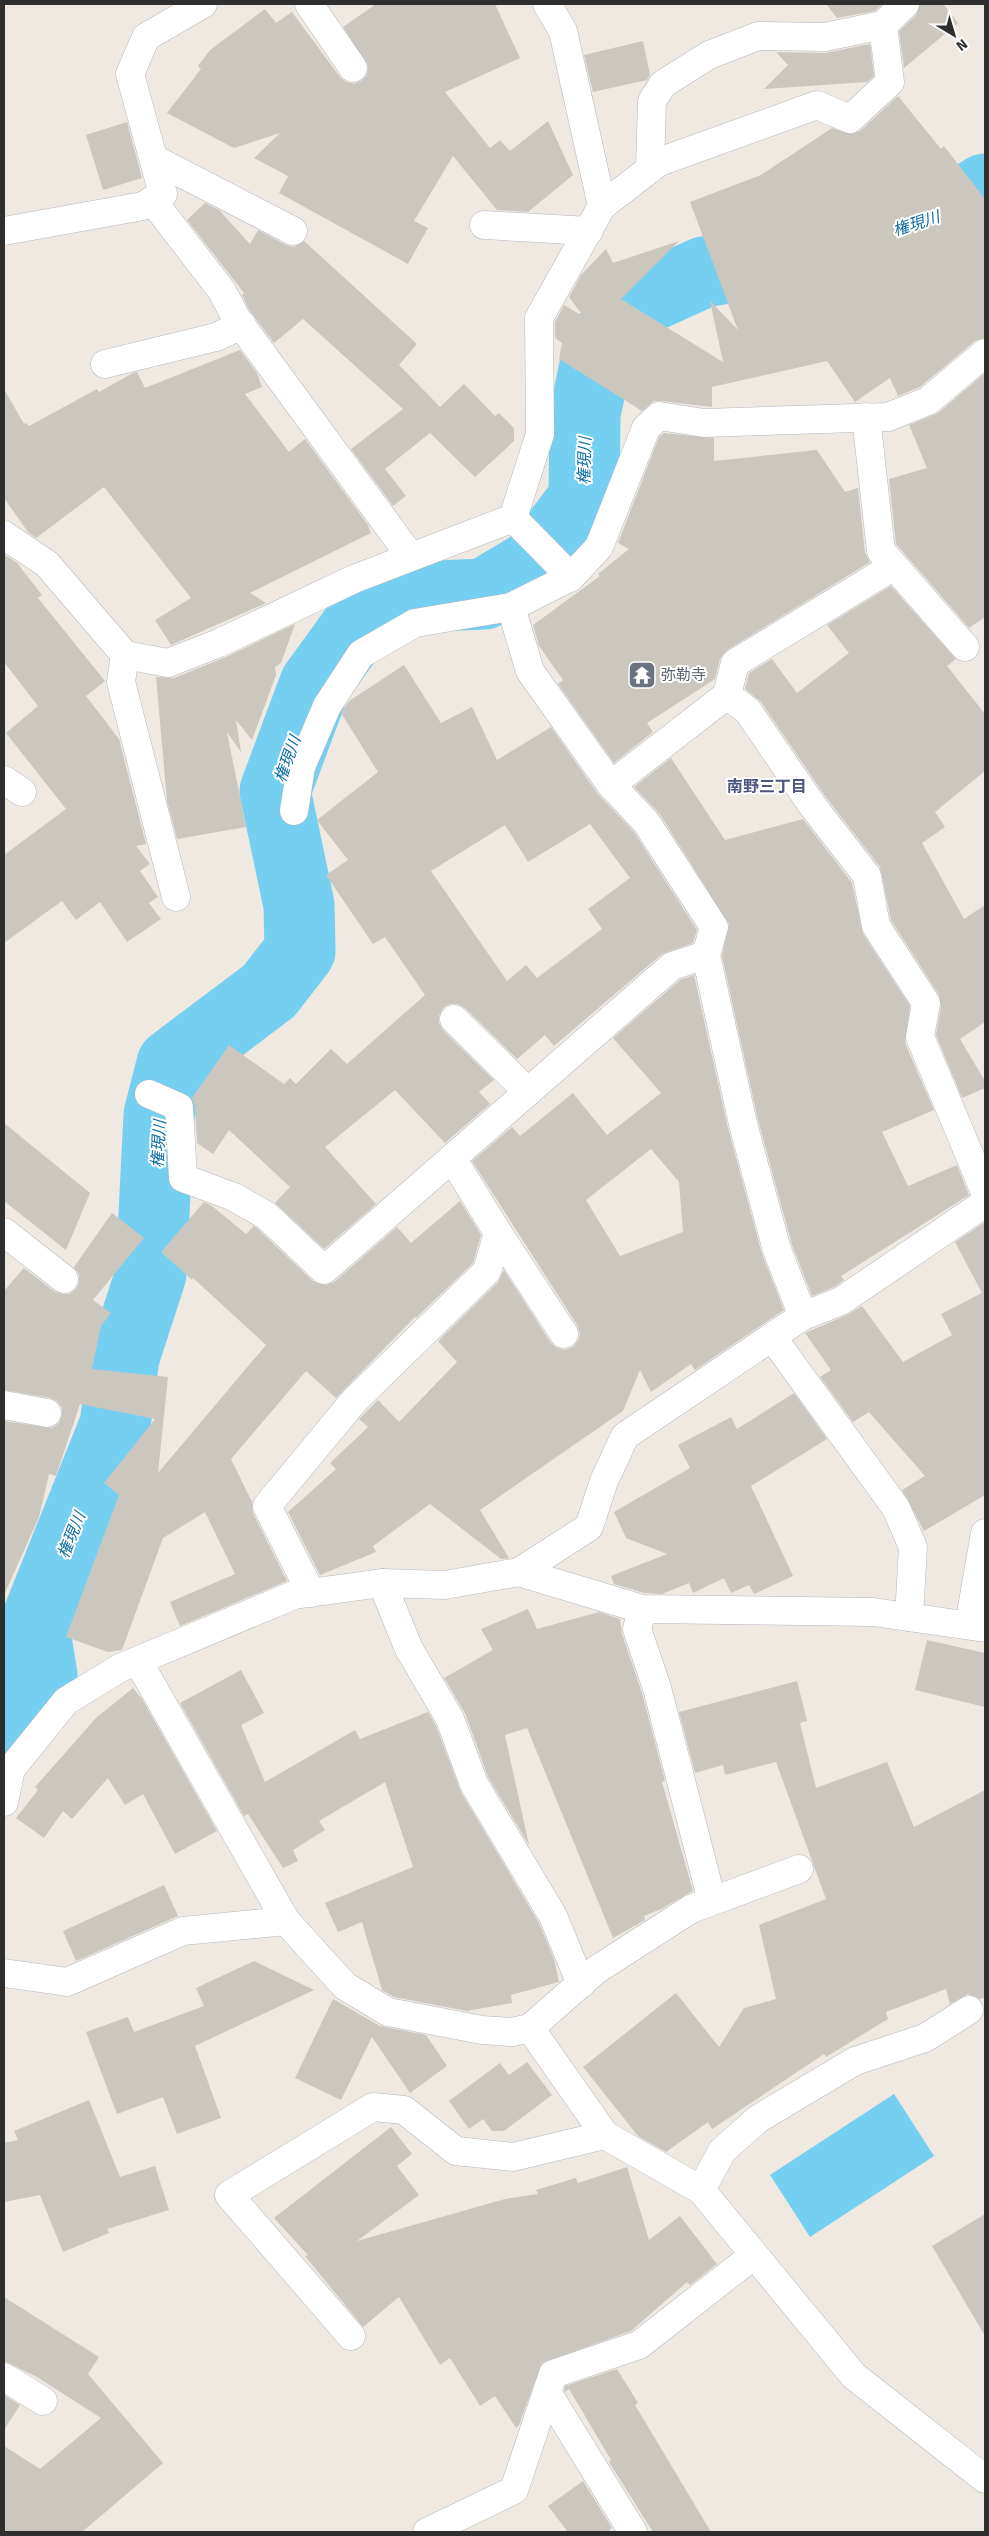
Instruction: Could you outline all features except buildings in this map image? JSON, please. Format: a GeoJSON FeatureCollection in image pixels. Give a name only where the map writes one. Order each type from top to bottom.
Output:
{"type":"FeatureCollection","features":[{"type":"Feature","properties":{"kind":"street"},"geometry":{"type":"LineString","coordinates":[[4,231],[144,206],[163,194],[130,74],[146,37],[203,4]]}},
{"type":"Feature","properties":{"kind":"street"},"geometry":{"type":"LineString","coordinates":[[309,4],[353,68]]}},
{"type":"Feature","properties":{"kind":"street"},"geometry":{"type":"LineString","coordinates":[[547,4],[563,31],[602,206]]}},
{"type":"Feature","properties":{"kind":"street"},"geometry":{"type":"LineString","coordinates":[[650,169],[652,101],[662,84],[709,55],[758,36],[825,37],[883,25],[905,4]]}},
{"type":"Feature","properties":{"kind":"street"},"geometry":{"type":"LineString","coordinates":[[520,525],[540,434],[539,318],[602,206],[659,162],[817,105],[850,119],[890,82],[883,25]]}},
{"type":"Feature","properties":{"kind":"street"},"geometry":{"type":"LineString","coordinates":[[154,159],[293,231]]}},
{"type":"Feature","properties":{"kind":"street"},"geometry":{"type":"LineString","coordinates":[[152,200],[222,291],[242,325],[411,557]]}},
{"type":"Feature","properties":{"kind":"street"},"geometry":{"type":"LineString","coordinates":[[484,225],[589,232]]}},
{"type":"Feature","properties":{"kind":"street"},"geometry":{"type":"LineString","coordinates":[[105,364],[216,337],[242,325]]}},
{"type":"Feature","properties":{"kind":"street"},"geometry":{"type":"LineString","coordinates":[[294,811],[301,767],[327,706],[362,654],[415,623],[512,607],[562,568],[599,547],[646,428],[659,416],[704,423],[888,417],[928,401],[985,353]]}},
{"type":"Feature","properties":{"kind":"street"},"geometry":{"type":"LineString","coordinates":[[866,418],[881,551],[965,647]]}},
{"type":"Feature","properties":{"kind":"street"},"geometry":{"type":"LineString","coordinates":[[4,535],[47,564],[125,655],[168,663],[218,643],[354,579],[411,557],[520,525]]}},
{"type":"Feature","properties":{"kind":"street"},"geometry":{"type":"LineString","coordinates":[[520,525],[562,568]]}},
{"type":"Feature","properties":{"kind":"street"},"geometry":{"type":"LineString","coordinates":[[611,785],[727,695],[735,663],[894,566]]}},
{"type":"Feature","properties":{"kind":"street"},"geometry":{"type":"LineString","coordinates":[[512,607],[530,671],[611,785],[646,822],[714,927],[706,955],[743,1124],[776,1250],[803,1316]]}},
{"type":"Feature","properties":{"kind":"street"},"geometry":{"type":"LineString","coordinates":[[125,655],[121,682],[176,897]]}},
{"type":"Feature","properties":{"kind":"street"},"geometry":{"type":"LineString","coordinates":[[727,695],[748,711],[812,805],[868,876],[876,926],[926,1004],[920,1037],[985,1192]]}},
{"type":"Feature","properties":{"kind":"street"},"geometry":{"type":"LineString","coordinates":[[149,1094],[179,1107],[183,1178],[234,1196],[267,1216],[324,1270],[672,966],[706,955]]}},
{"type":"Feature","properties":{"kind":"street"},"geometry":{"type":"LineString","coordinates":[[454,1019],[528,1092]]}},
{"type":"Feature","properties":{"kind":"street"},"geometry":{"type":"LineString","coordinates":[[452,1158],[564,1334]]}},
{"type":"Feature","properties":{"kind":"street"},"geometry":{"type":"LineString","coordinates":[[4,1802],[7,1766],[66,1701],[120,1668],[294,1595],[382,1583],[445,1585],[519,1572],[589,1528],[604,1481],[625,1436],[803,1316],[841,1301],[985,1203]]}},
{"type":"Feature","properties":{"kind":"street"},"geometry":{"type":"LineString","coordinates":[[4,1232],[64,1279]]}},
{"type":"Feature","properties":{"kind":"street"},"geometry":{"type":"LineString","coordinates":[[311,1593],[267,1506],[354,1401],[487,1272],[498,1233]]}},
{"type":"Feature","properties":{"kind":"street"},"geometry":{"type":"LineString","coordinates":[[772,1337],[896,1508],[913,1547],[909,1617]]}},
{"type":"Feature","properties":{"kind":"street"},"geometry":{"type":"LineString","coordinates":[[4,1405],[47,1413]]}},
{"type":"Feature","properties":{"kind":"street"},"geometry":{"type":"LineString","coordinates":[[519,1572],[642,1609],[873,1612],[977,1626],[985,1533]]}},
{"type":"Feature","properties":{"kind":"street"},"geometry":{"type":"LineString","coordinates":[[382,1583],[409,1649],[450,1719],[474,1784],[553,1916],[582,1984]]}},
{"type":"Feature","properties":{"kind":"street"},"geometry":{"type":"LineString","coordinates":[[642,1609],[637,1630],[657,1688],[712,1901]]}},
{"type":"Feature","properties":{"kind":"street"},"geometry":{"type":"LineString","coordinates":[[138,1661],[286,1921],[345,1986],[388,2012],[482,2030],[512,2032],[530,2028],[596,1970],[691,1909],[800,1869]]}},
{"type":"Feature","properties":{"kind":"street"},"geometry":{"type":"LineString","coordinates":[[4,1973],[67,1982],[183,1931],[286,1921]]}},
{"type":"Feature","properties":{"kind":"street"},"geometry":{"type":"LineString","coordinates":[[701,2190],[722,2151],[758,2120],[855,2061],[925,2038],[969,2010]]}},
{"type":"Feature","properties":{"kind":"street"},"geometry":{"type":"LineString","coordinates":[[530,2028],[605,2134],[701,2190],[854,2376],[985,2479]]}},
{"type":"Feature","properties":{"kind":"street"},"geometry":{"type":"LineString","coordinates":[[351,2336],[230,2195],[373,2107],[404,2110],[456,2151],[513,2157],[605,2134]]}},
{"type":"Feature","properties":{"kind":"street"},"geometry":{"type":"LineString","coordinates":[[427,2532],[514,2490],[553,2374],[639,2345],[754,2255]]}},
{"type":"Feature","properties":{"kind":"street"},"geometry":{"type":"LineString","coordinates":[[4,2377],[43,2401]]}},
{"type":"Feature","properties":{"kind":"street"},"geometry":{"type":"LineString","coordinates":[[547,2392],[633,2532]]}},
{"type":"Feature","properties":{"kind":"water"},"geometry":{"type":"Polygon","coordinates":[[[894,2094],[934,2156],[810,2237],[770,2175],[894,2094]]]}},
{"type":"Feature","properties":{"kind":"waterway","name":"権現川"},"geometry":{"type":"LineString","coordinates":[[4,1728],[42,1675],[34,1627],[115,1425],[124,1357],[151,1274],[159,1115],[172,1064],[269,991],[300,951],[299,905],[275,791],[315,684],[360,622],[413,597],[484,594],[533,565],[584,499],[585,414],[599,346],[640,301],[704,272],[783,258],[934,221],[985,189]]}},
{"type":"Feature","properties":{"kind":"place","name":"弥勒寺"},"geometry":{"type":"Point","coordinates":[642,675]}},
{"type":"Feature","properties":{"kind":"district","name":"南野三丁目"},"geometry":{"type":"Point","coordinates":[767,786]}}]}
